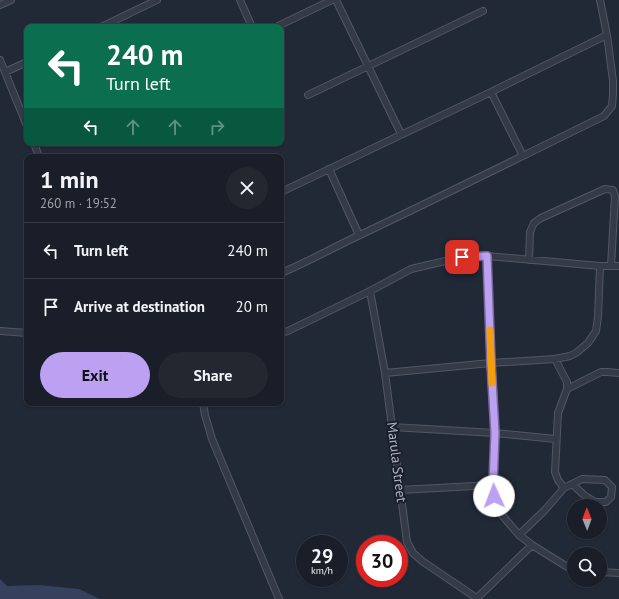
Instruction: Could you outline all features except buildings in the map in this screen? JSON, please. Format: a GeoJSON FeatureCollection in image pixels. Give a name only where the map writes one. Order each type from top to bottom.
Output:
{"type":"FeatureCollection","features":[{"type":"Feature","properties":{"kind":"street"},"geometry":{"type":"LineString","coordinates":[[0,5],[11,0]]}},
{"type":"Feature","properties":{"kind":"street"},"geometry":{"type":"LineString","coordinates":[[107,24],[158,0]]}},
{"type":"Feature","properties":{"kind":"street"},"geometry":{"type":"LineString","coordinates":[[240,0],[251,24]]}},
{"type":"Feature","properties":{"kind":"street"},"geometry":{"type":"LineString","coordinates":[[282,24],[332,0]]}},
{"type":"Feature","properties":{"kind":"street"},"geometry":{"type":"LineString","coordinates":[[336,0],[401,134]]}},
{"type":"Feature","properties":{"kind":"street"},"geometry":{"type":"LineString","coordinates":[[284,272],[416,209],[604,116],[612,106],[613,94],[607,35],[600,0]]}},
{"type":"Feature","properties":{"kind":"street"},"geometry":{"type":"LineString","coordinates":[[308,95],[483,12]]}},
{"type":"Feature","properties":{"kind":"street"},"geometry":{"type":"LineString","coordinates":[[284,191],[607,35]]}},
{"type":"Feature","properties":{"kind":"street"},"geometry":{"type":"LineString","coordinates":[[0,60],[24,119]]}},
{"type":"Feature","properties":{"kind":"street"},"geometry":{"type":"LineString","coordinates":[[5,72],[24,63]]}},
{"type":"Feature","properties":{"kind":"street"},"geometry":{"type":"LineString","coordinates":[[491,92],[523,156]]}},
{"type":"Feature","properties":{"kind":"street"},"geometry":{"type":"LineString","coordinates":[[329,169],[359,235]]}},
{"type":"Feature","properties":{"kind":"street"},"geometry":{"type":"LineString","coordinates":[[529,260],[530,232],[534,223],[541,218],[605,189],[613,190],[615,196],[610,266]]}},
{"type":"Feature","properties":{"kind":"street"},"geometry":{"type":"LineString","coordinates":[[487,256],[495,433],[493,485],[495,507],[519,535],[567,567]]}},
{"type":"Feature","properties":{"kind":"street"},"geometry":{"type":"LineString","coordinates":[[284,332],[370,291],[411,269],[462,257],[487,256],[600,266],[619,266]]}},
{"type":"Feature","properties":{"kind":"street"},"geometry":{"type":"LineString","coordinates":[[385,373],[491,363],[555,359],[570,356],[588,343],[596,331],[600,266]]}},
{"type":"Feature","properties":{"kind":"street","name":"Marula Street"},"geometry":{"type":"LineString","coordinates":[[370,291],[385,373],[407,542],[413,552],[422,561],[477,599]]}},
{"type":"Feature","properties":{"kind":"street"},"geometry":{"type":"LineString","coordinates":[[0,331],[24,333]]}},
{"type":"Feature","properties":{"kind":"street"},"geometry":{"type":"LineString","coordinates":[[555,359],[567,382],[567,389],[558,413],[555,472],[558,480],[564,488]]}},
{"type":"Feature","properties":{"kind":"street"},"geometry":{"type":"LineString","coordinates":[[567,389],[601,372],[619,373]]}},
{"type":"Feature","properties":{"kind":"street"},"geometry":{"type":"LineString","coordinates":[[204,406],[205,415],[212,439],[279,599]]}},
{"type":"Feature","properties":{"kind":"street"},"geometry":{"type":"LineString","coordinates":[[392,428],[495,433],[556,439]]}},
{"type":"Feature","properties":{"kind":"street"},"geometry":{"type":"LineString","coordinates":[[519,535],[544,511],[564,488],[572,484],[582,479],[605,480],[612,487],[611,497],[606,502],[595,502],[584,495],[572,484]]}},
{"type":"Feature","properties":{"kind":"street"},"geometry":{"type":"LineString","coordinates":[[400,490],[493,485]]}},
{"type":"Feature","properties":{"kind":"street"},"geometry":{"type":"LineString","coordinates":[[477,599],[532,545]]}},
{"type":"Feature","properties":{"kind":"street"},"geometry":{"type":"LineString","coordinates":[[607,572],[619,573]]}},
{"type":"Feature","properties":{"kind":"water"},"geometry":{"type":"Polygon","coordinates":[[[0,579],[7,586],[39,585],[79,589],[100,599],[0,599],[0,579]]]}},
{"type":"Feature","properties":{"kind":"slow traffic"},"geometry":{"type":"LineString","coordinates":[[490,330],[492,383]]}},
{"type":"Feature","properties":{"kind":"route"},"geometry":{"type":"LineString","coordinates":[[462,257],[487,256],[495,433],[494,496]]}}]}
